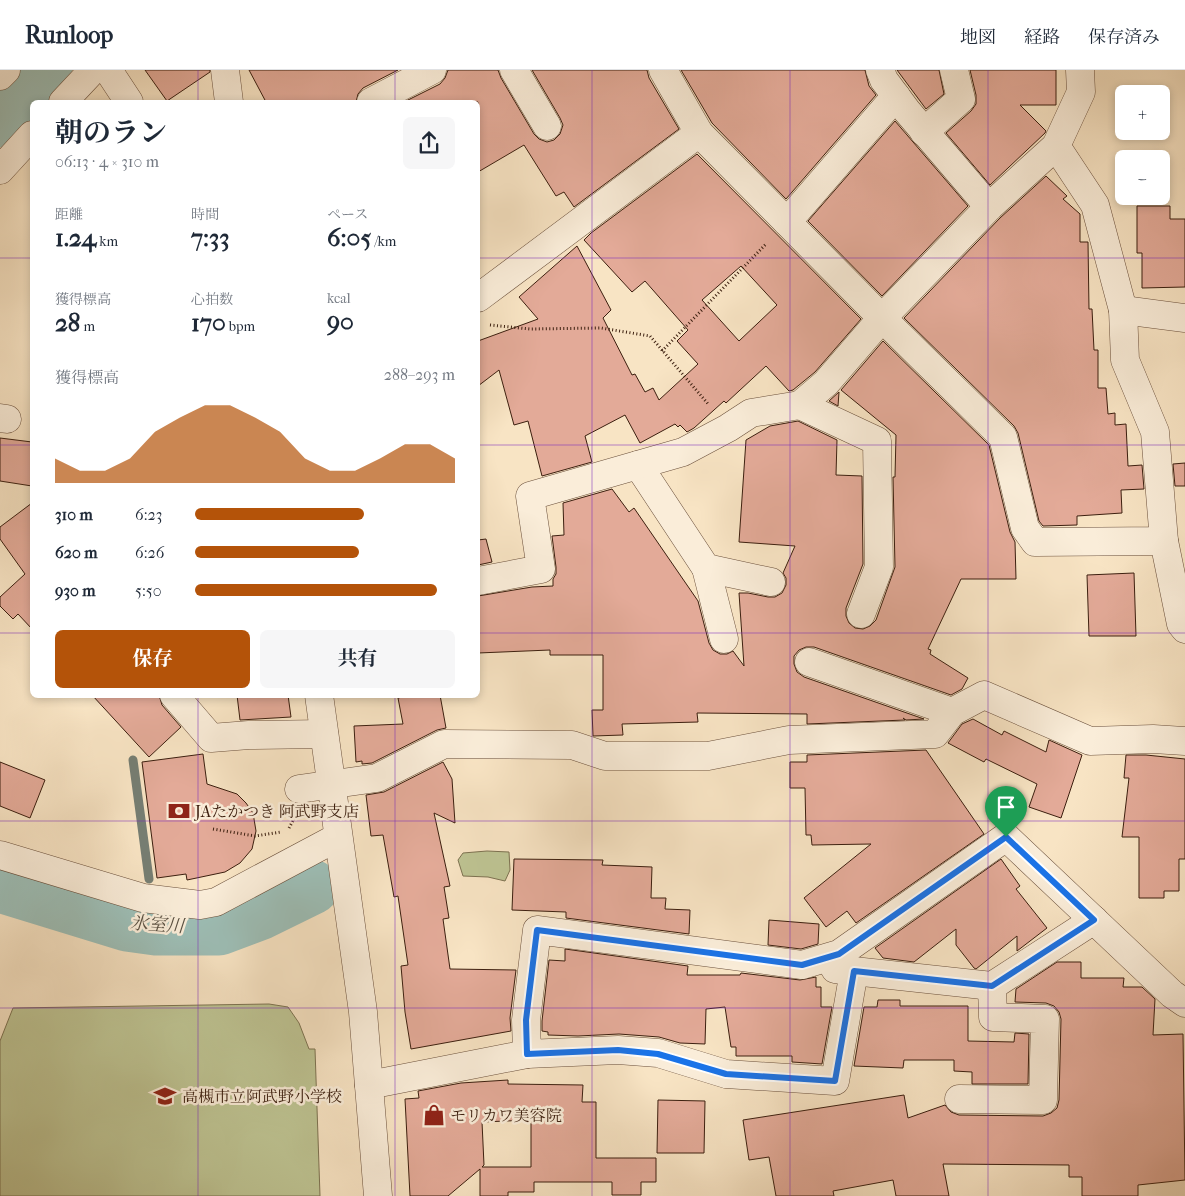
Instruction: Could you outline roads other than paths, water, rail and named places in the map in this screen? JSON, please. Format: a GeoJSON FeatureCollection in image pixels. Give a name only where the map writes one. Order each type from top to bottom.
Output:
{"type":"FeatureCollection","features":[{"type":"Feature","properties":{"kind":"street"},"geometry":{"type":"LineString","coordinates":[[0,76],[6,70]]}},
{"type":"Feature","properties":{"kind":"street"},"geometry":{"type":"LineString","coordinates":[[65,100],[93,70]]}},
{"type":"Feature","properties":{"kind":"street"},"geometry":{"type":"LineString","coordinates":[[108,70],[128,100]]}},
{"type":"Feature","properties":{"kind":"street"},"geometry":{"type":"LineString","coordinates":[[225,70],[229,100]]}},
{"type":"Feature","properties":{"kind":"street"},"geometry":{"type":"LineString","coordinates":[[377,100],[432,70]]}},
{"type":"Feature","properties":{"kind":"street"},"geometry":{"type":"LineString","coordinates":[[514,70],[547,126]]}},
{"type":"Feature","properties":{"kind":"street"},"geometry":{"type":"LineString","coordinates":[[663,70],[698,133],[882,318],[1003,436],[1025,528],[1036,542],[1164,541]]}},
{"type":"Feature","properties":{"kind":"street"},"geometry":{"type":"LineString","coordinates":[[880,70],[884,80],[924,132],[989,207]]}},
{"type":"Feature","properties":{"kind":"street"},"geometry":{"type":"LineString","coordinates":[[924,132],[961,99],[954,70]]}},
{"type":"Feature","properties":{"kind":"street"},"geometry":{"type":"LineString","coordinates":[[480,581],[541,569],[530,496],[683,452],[728,428],[751,413],[800,405],[826,383],[882,318],[989,207],[1056,146],[1081,92],[1080,70]]}},
{"type":"Feature","properties":{"kind":"street"},"geometry":{"type":"LineString","coordinates":[[787,222],[896,96]]}},
{"type":"Feature","properties":{"kind":"street"},"geometry":{"type":"LineString","coordinates":[[480,310],[698,133]]}},
{"type":"Feature","properties":{"kind":"street"},"geometry":{"type":"LineString","coordinates":[[0,170],[30,137]]}},
{"type":"Feature","properties":{"kind":"street"},"geometry":{"type":"LineString","coordinates":[[1056,146],[1095,205],[1123,310],[1125,360],[1155,432],[1164,541],[1180,624],[1185,629]]}},
{"type":"Feature","properties":{"kind":"street"},"geometry":{"type":"LineString","coordinates":[[1123,310],[1185,318]]}},
{"type":"Feature","properties":{"kind":"street"},"geometry":{"type":"LineString","coordinates":[[800,405],[877,441],[879,568],[861,614]]}},
{"type":"Feature","properties":{"kind":"street"},"geometry":{"type":"LineString","coordinates":[[638,465],[706,568],[724,639]]}},
{"type":"Feature","properties":{"kind":"street"},"geometry":{"type":"LineString","coordinates":[[706,568],[771,582]]}},
{"type":"Feature","properties":{"kind":"street"},"geometry":{"type":"LineString","coordinates":[[809,662],[952,712]]}},
{"type":"Feature","properties":{"kind":"street"},"geometry":{"type":"LineString","coordinates":[[299,789],[377,778],[444,744],[572,745],[605,756],[708,756],[789,740],[935,734],[952,712],[984,696],[1090,742],[1153,739],[1185,740]]}},
{"type":"Feature","properties":{"kind":"street"},"geometry":{"type":"LineString","coordinates":[[177,698],[211,738],[256,734],[324,734]]}},
{"type":"Feature","properties":{"kind":"street"},"geometry":{"type":"LineString","coordinates":[[319,698],[363,1012],[378,1196]]}},
{"type":"Feature","properties":{"kind":"street"},"geometry":{"type":"LineString","coordinates":[[0,855],[143,898],[204,905],[216,902],[338,837]]}},
{"type":"Feature","properties":{"kind":"street"},"geometry":{"type":"LineString","coordinates":[[802,965],[839,954],[1006,837],[1172,994],[1185,1003]]}},
{"type":"Feature","properties":{"kind":"street"},"geometry":{"type":"LineString","coordinates":[[527,1054],[526,1020],[537,930],[802,965],[992,986],[1094,920]]}},
{"type":"Feature","properties":{"kind":"street"},"geometry":{"type":"LineString","coordinates":[[369,1085],[527,1054],[618,1050],[658,1054],[726,1074],[835,1081],[854,971]]}},
{"type":"Feature","properties":{"kind":"street"},"geometry":{"type":"LineString","coordinates":[[959,1099],[1043,1100],[1045,1019],[993,1017],[992,986]]}},
{"type":"Feature","properties":{"kind":"waterway"},"geometry":{"type":"LineString","coordinates":[[0,120],[45,70]]}},
{"type":"Feature","properties":{"kind":"waterway"},"geometry":{"type":"LineString","coordinates":[[133,760],[149,879]]}},
{"type":"Feature","properties":{"kind":"waterway","name":"氷室川"},"geometry":{"type":"LineString","coordinates":[[0,885],[127,924],[156,928],[219,928],[259,913],[312,887]]}},
{"type":"Feature","properties":{"kind":"place","name":"JAたかつき 阿武野支店"},"geometry":{"type":"Point","coordinates":[179,811]}},
{"type":"Feature","properties":{"kind":"place","name":"高槻市立阿武野小学校"},"geometry":{"type":"Point","coordinates":[165,1096]}},
{"type":"Feature","properties":{"kind":"place","name":"モリカワ美容院"},"geometry":{"type":"Point","coordinates":[434,1115]}}]}
